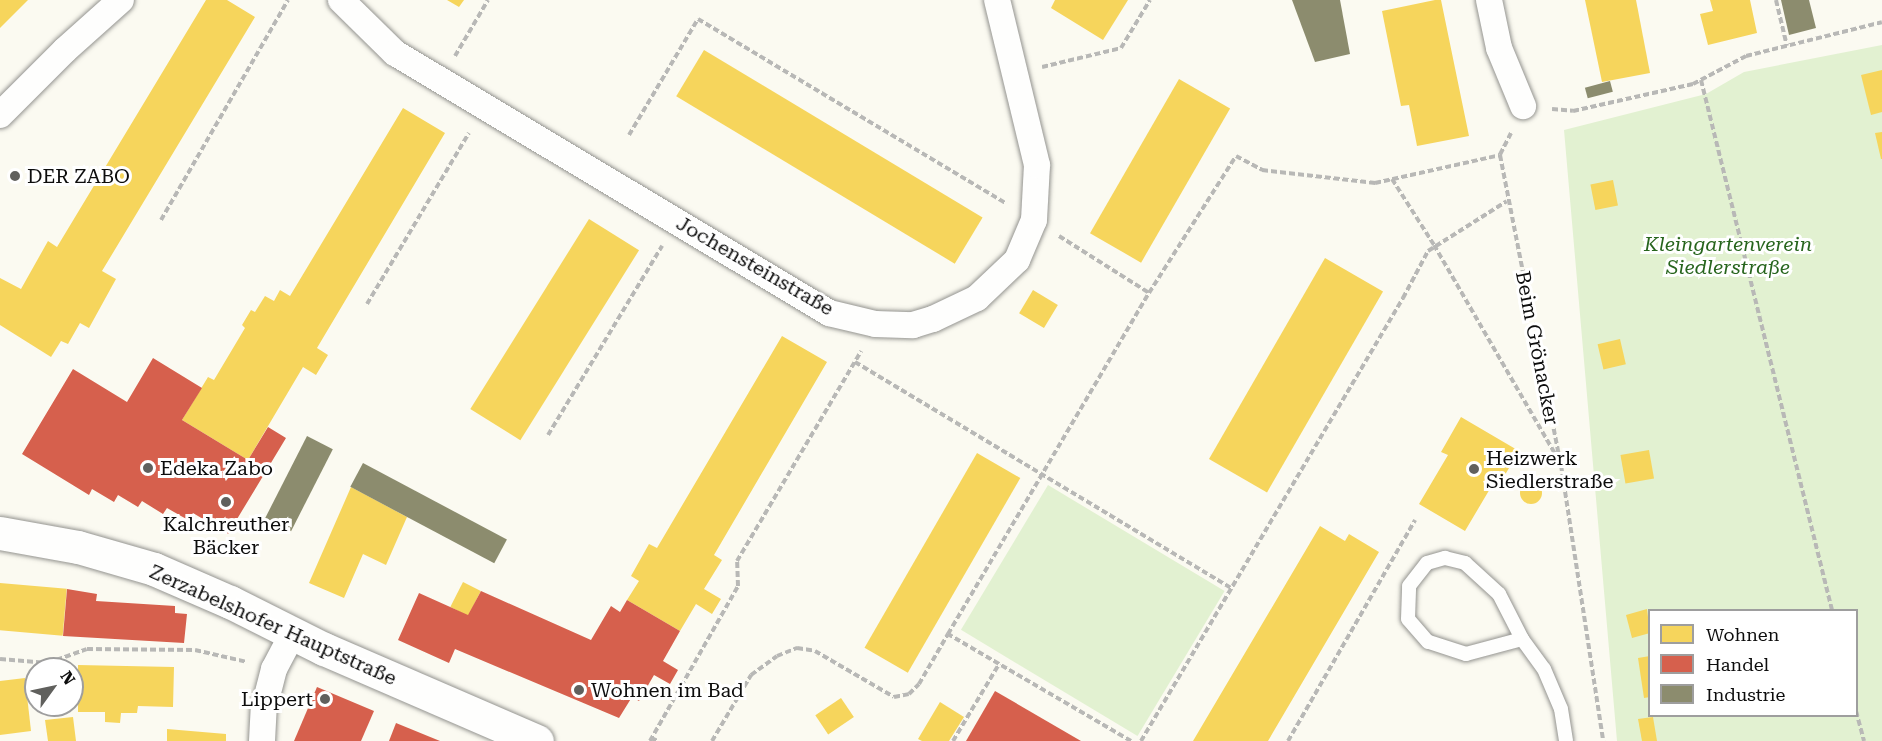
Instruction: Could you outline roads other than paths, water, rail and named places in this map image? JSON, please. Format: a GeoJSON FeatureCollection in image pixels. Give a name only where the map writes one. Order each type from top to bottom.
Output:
{"type":"FeatureCollection","features":[{"type":"Feature","properties":{"kind":"street"},"geometry":{"type":"LineString","coordinates":[[0,115],[64,50],[121,0]]}},
{"type":"Feature","properties":{"kind":"street","name":"Jochensteinstraße"},"geometry":{"type":"LineString","coordinates":[[341,0],[395,53],[442,79],[829,313],[875,324],[913,325],[933,319],[977,298],[1017,260],[1034,220],[1037,165],[997,0]]}},
{"type":"Feature","properties":{"kind":"street"},"geometry":{"type":"LineString","coordinates":[[1489,0],[1498,48],[1523,106]]}},
{"type":"Feature","properties":{"kind":"street","name":"Zerzabelshofer Hauptstraße"},"geometry":{"type":"LineString","coordinates":[[0,533],[78,547],[154,569],[195,585],[354,662],[537,741]]}},
{"type":"Feature","properties":{"kind":"street"},"geometry":{"type":"LineString","coordinates":[[262,741],[264,708],[274,669],[293,633]]}},
{"type":"Feature","properties":{"kind":"lane"},"geometry":{"type":"LineString","coordinates":[[1522,639],[1466,654],[1428,642],[1408,619],[1409,586],[1427,563],[1445,558],[1465,562],[1499,594],[1522,639],[1549,679],[1561,709],[1566,741]]}},
{"type":"Feature","properties":{"kind":"place","name":"DER ZABO"},"geometry":{"type":"Point","coordinates":[15,176]}},
{"type":"Feature","properties":{"kind":"place","name":"Edeka Zabo"},"geometry":{"type":"Point","coordinates":[148,468]}},
{"type":"Feature","properties":{"kind":"place","name":"Heizwerk Siedlerstraße"},"geometry":{"type":"Point","coordinates":[1474,469]}},
{"type":"Feature","properties":{"kind":"place","name":"Kalchreuther Bäcker"},"geometry":{"type":"Point","coordinates":[226,502]}},
{"type":"Feature","properties":{"kind":"place","name":"Wohnen im Bad"},"geometry":{"type":"Point","coordinates":[579,690]}},
{"type":"Feature","properties":{"kind":"place","name":"Lippert"},"geometry":{"type":"Point","coordinates":[325,699]}},
{"type":"Feature","properties":{"kind":"park label","name":"Kleingartenverein Siedlerstraße"},"geometry":{"type":"Point","coordinates":[1728,256]}}]}
